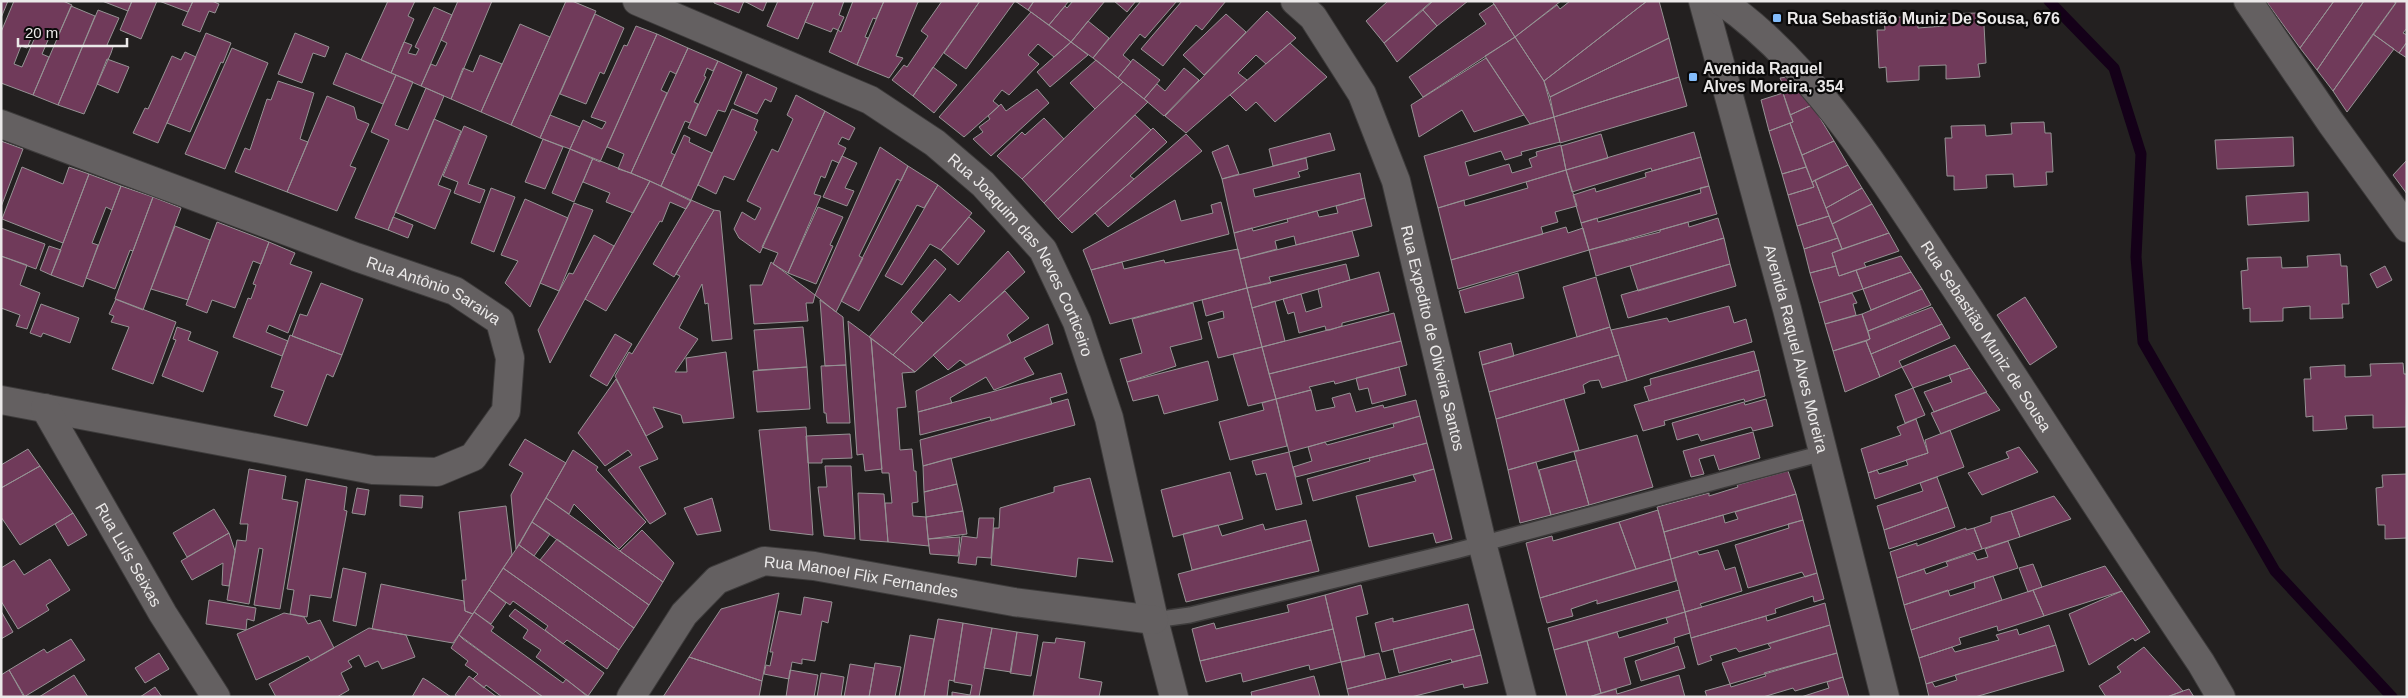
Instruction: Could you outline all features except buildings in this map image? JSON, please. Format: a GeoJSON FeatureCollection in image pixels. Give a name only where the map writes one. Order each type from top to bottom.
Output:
{"type":"FeatureCollection","features":[{"type":"Feature","properties":{"kind":"street","name":"Rua Joaquim das Neves Corticeiro"},"geometry":{"type":"LineString","coordinates":[[637,1],[870,100],[935,143],[976,178],[1042,250],[1077,322],[1109,418],[1154,620],[1174,697]]}},
{"type":"Feature","properties":{"kind":"street","name":"Rua Expedito de Oliveira Santos"},"geometry":{"type":"LineString","coordinates":[[1295,1],[1313,17],[1362,94],[1396,181],[1482,543],[1522,697]]}},
{"type":"Feature","properties":{"kind":"street","name":"Avenida Raquel Alves Moreira"},"geometry":{"type":"LineString","coordinates":[[1703,1],[1787,309],[1885,697]]}},
{"type":"Feature","properties":{"kind":"street","name":"Rua Sebastião Muniz de Sousa"},"geometry":{"type":"LineString","coordinates":[[1721,1],[1762,33],[1812,86],[1879,173],[2201,663],[2221,697]]}},
{"type":"Feature","properties":{"kind":"street"},"geometry":{"type":"LineString","coordinates":[[2248,1],[2330,123],[2407,228]]}},
{"type":"Feature","properties":{"kind":"street","name":"Rua Antônio Saraiva"},"geometry":{"type":"LineString","coordinates":[[1,124],[356,257],[455,292],[500,321],[510,358],[506,411],[473,456],[437,472],[373,470],[1,400]]}},
{"type":"Feature","properties":{"kind":"street","name":"Rua Luís Seixas"},"geometry":{"type":"LineString","coordinates":[[45,408],[163,614],[216,697]]}},
{"type":"Feature","properties":{"kind":"street","name":"Rua Manoel Flix Fernandes"},"geometry":{"type":"LineString","coordinates":[[631,697],[684,614],[717,580],[764,562],[814,566],[1014,602],[1154,620]]}},
{"type":"Feature","properties":{"kind":"lane"},"geometry":{"type":"LineString","coordinates":[[1154,620],[1190,615],[1482,543],[1823,453]]}},
{"type":"Feature","properties":{"kind":"waterway"},"geometry":{"type":"LineString","coordinates":[[2049,1],[2114,68],[2141,154],[2136,257],[2143,342],[2275,571],[2392,697]]}},
{"type":"Feature","properties":{"kind":"place","name":"Rua Sebastião Muniz De Sousa, 676"},"geometry":{"type":"Point","coordinates":[1777,18]}},
{"type":"Feature","properties":{"kind":"place","name":"Avenida Raquel Alves Moreira, 354"},"geometry":{"type":"Point","coordinates":[1693,77]}}]}
